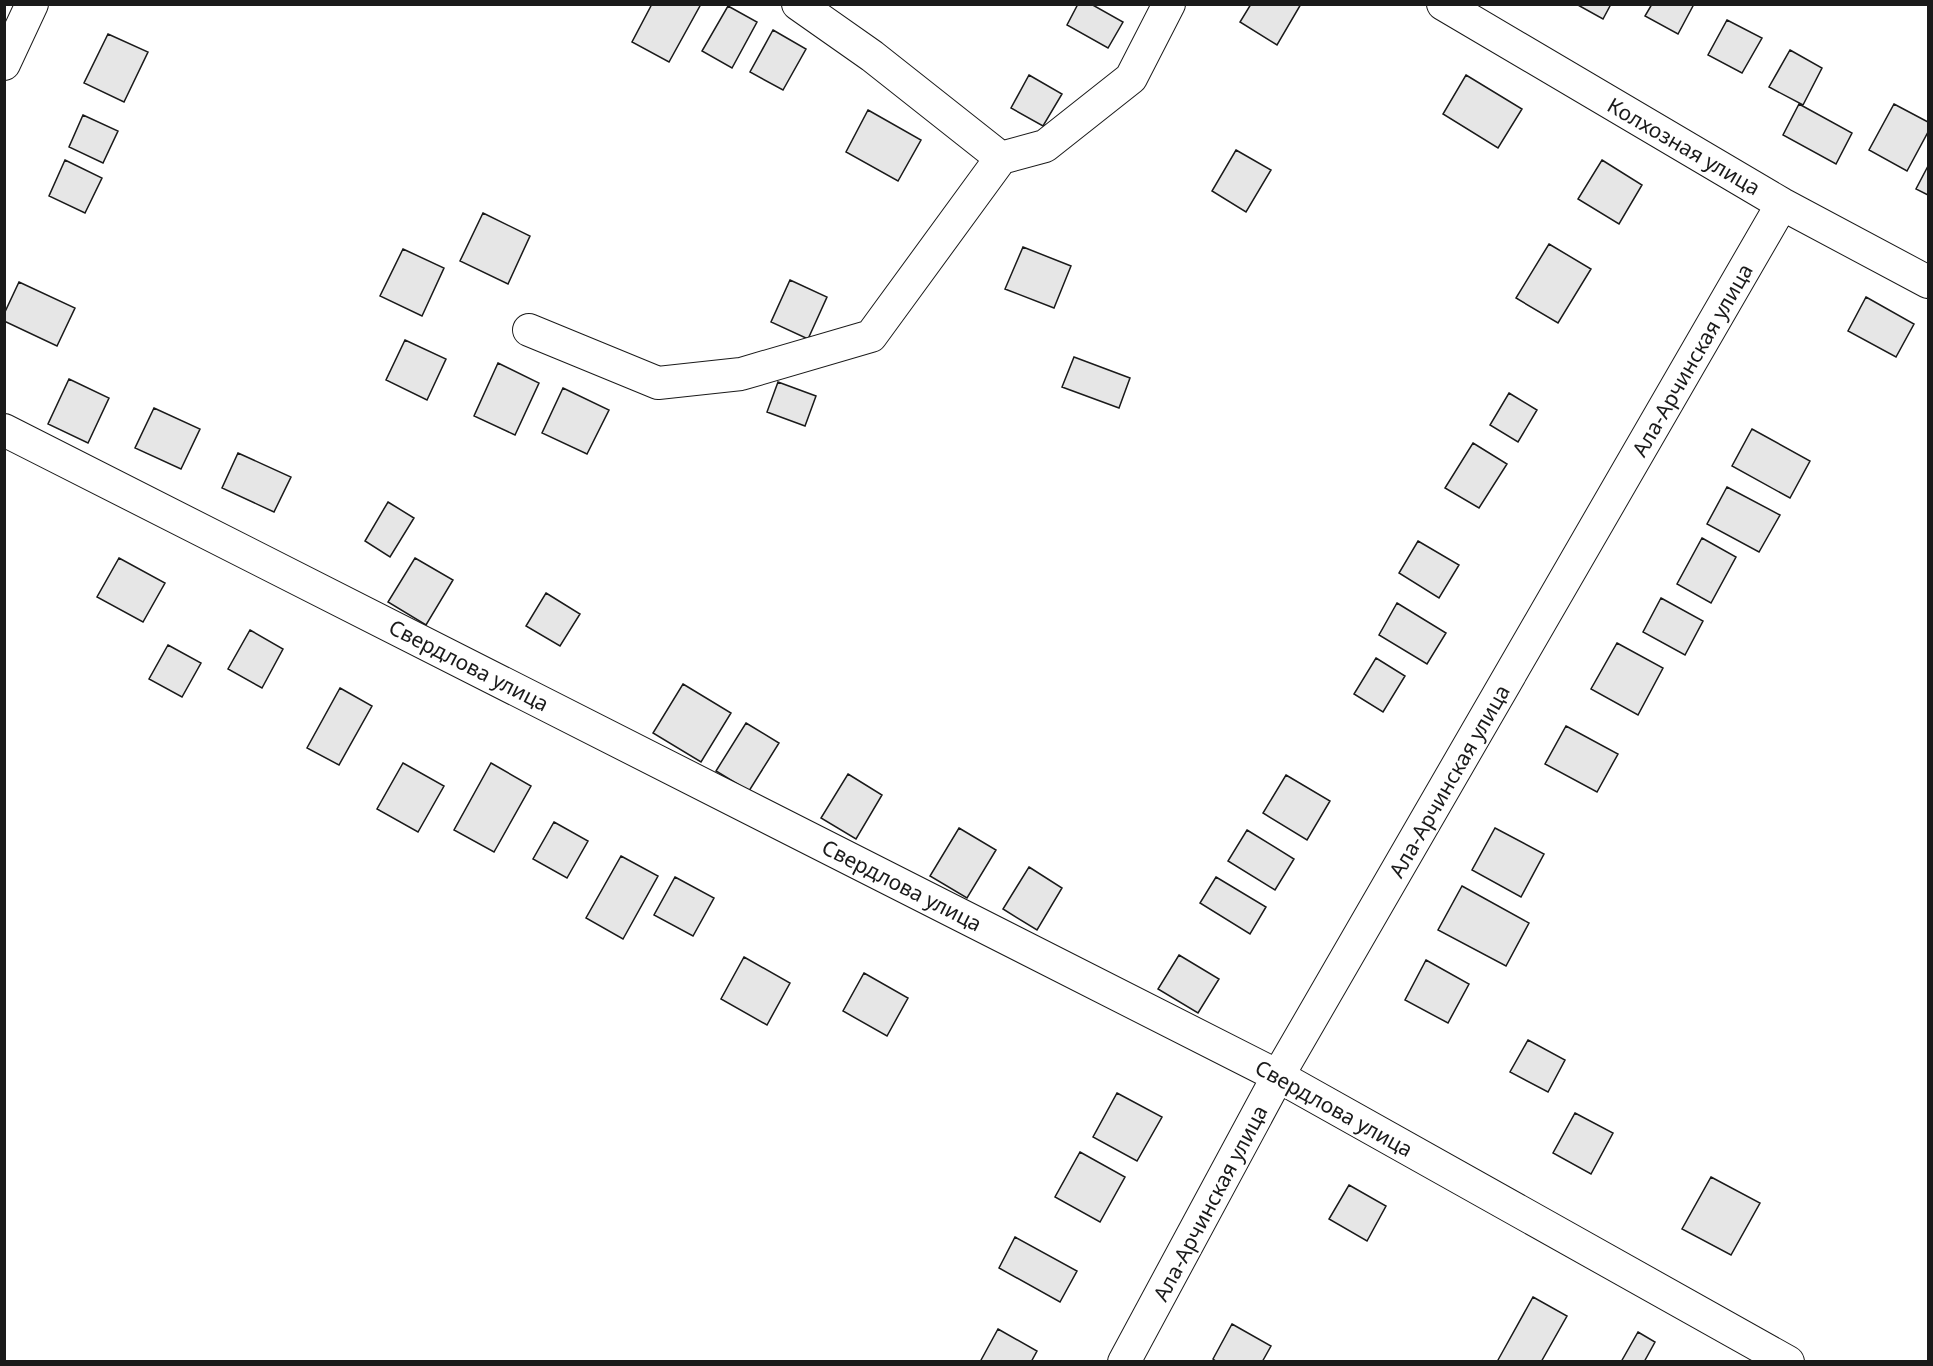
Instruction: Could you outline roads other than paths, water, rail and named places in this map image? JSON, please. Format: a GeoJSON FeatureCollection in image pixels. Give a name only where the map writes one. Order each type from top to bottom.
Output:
{"type":"FeatureCollection","features":[{"type":"Feature","properties":{"kind":"street"},"geometry":{"type":"LineString","coordinates":[[4,64],[32,4]]}},
{"type":"Feature","properties":{"kind":"street"},"geometry":{"type":"LineString","coordinates":[[798,4],[872,56],[1001,158]]}},
{"type":"Feature","properties":{"kind":"street"},"geometry":{"type":"LineString","coordinates":[[529,330],[658,383],[741,374],[871,336],[1001,158],[1045,146],[1131,78],[1169,4]]}},
{"type":"Feature","properties":{"kind":"street","name":"Колхозная улица"},"geometry":{"type":"LineString","coordinates":[[1443,4],[1782,204],[1929,282]]}},
{"type":"Feature","properties":{"kind":"street","name":"Ала-Арчинская улица"},"geometry":{"type":"LineString","coordinates":[[1124,1362],[1278,1076],[1782,204]]}},
{"type":"Feature","properties":{"kind":"street","name":"Свердлова улица"},"geometry":{"type":"LineString","coordinates":[[4,430],[1278,1076],[1788,1362]]}}]}
